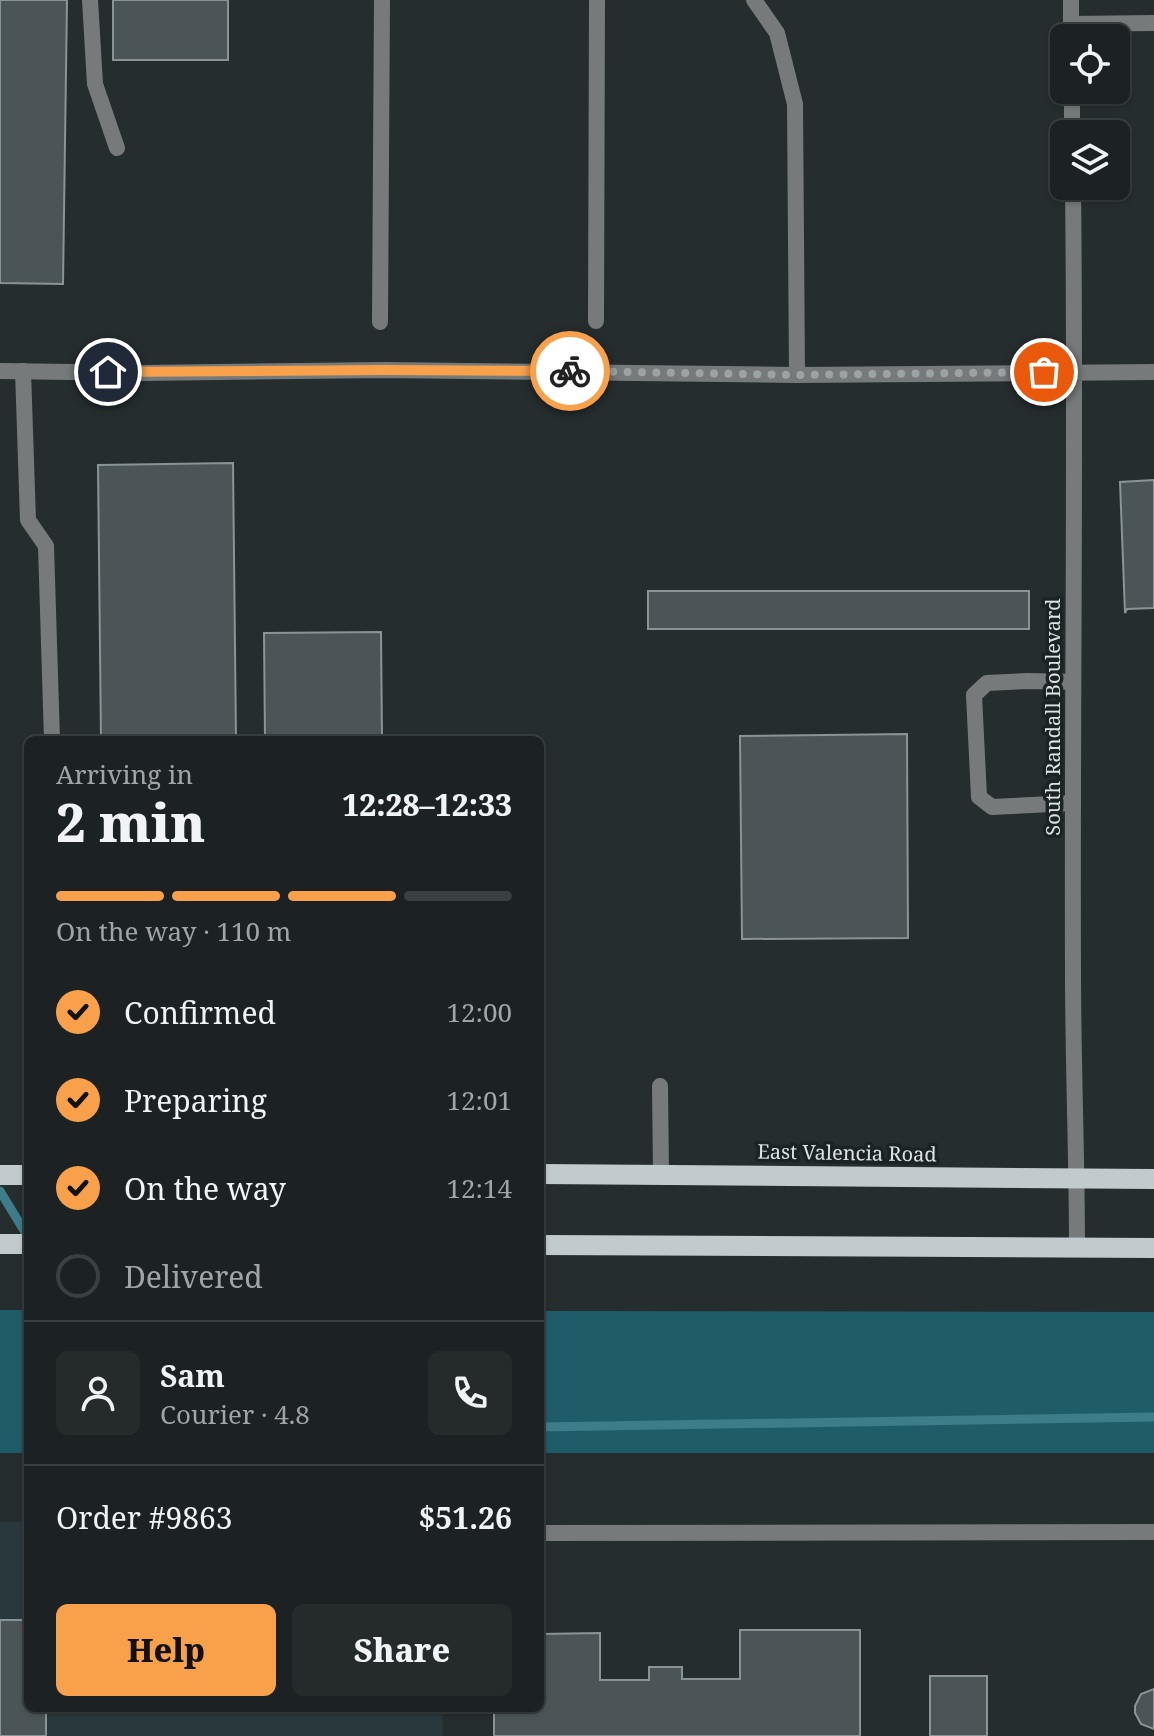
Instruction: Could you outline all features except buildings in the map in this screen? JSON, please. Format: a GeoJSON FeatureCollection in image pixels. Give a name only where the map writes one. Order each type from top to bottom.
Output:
{"type":"FeatureCollection","features":[{"type":"Feature","properties":{"kind":"main road","name":"East Valencia Road"},"geometry":{"type":"LineString","coordinates":[[544,1174],[1154,1179]]}},
{"type":"Feature","properties":{"kind":"main road"},"geometry":{"type":"LineString","coordinates":[[0,1175],[24,1175]]}},
{"type":"Feature","properties":{"kind":"main road"},"geometry":{"type":"LineString","coordinates":[[0,1244],[24,1244]]}},
{"type":"Feature","properties":{"kind":"main road"},"geometry":{"type":"LineString","coordinates":[[544,1245],[1154,1248]]}},
{"type":"Feature","properties":{"kind":"street"},"geometry":{"type":"LineString","coordinates":[[90,0],[95,84],[117,148]]}},
{"type":"Feature","properties":{"kind":"street"},"geometry":{"type":"LineString","coordinates":[[380,322],[382,0]]}},
{"type":"Feature","properties":{"kind":"street"},"geometry":{"type":"LineString","coordinates":[[596,321],[597,0]]}},
{"type":"Feature","properties":{"kind":"street"},"geometry":{"type":"LineString","coordinates":[[754,0],[777,33],[795,104],[797,375]]}},
{"type":"Feature","properties":{"kind":"street"},"geometry":{"type":"LineString","coordinates":[[1071,0],[1071,24]]}},
{"type":"Feature","properties":{"kind":"street"},"geometry":{"type":"LineString","coordinates":[[1130,25],[1154,23]]}},
{"type":"Feature","properties":{"kind":"street","name":"South Randall Boulevard"},"geometry":{"type":"LineString","coordinates":[[1073,200],[1073,975],[1077,1249]]}},
{"type":"Feature","properties":{"kind":"street"},"geometry":{"type":"LineString","coordinates":[[0,371],[384,370],[797,375],[1154,372]]}},
{"type":"Feature","properties":{"kind":"street"},"geometry":{"type":"LineString","coordinates":[[23,371],[28,520],[46,546],[52,736]]}},
{"type":"Feature","properties":{"kind":"street"},"geometry":{"type":"LineString","coordinates":[[1073,682],[987,683],[974,695],[979,797],[992,807],[1073,803]]}},
{"type":"Feature","properties":{"kind":"street"},"geometry":{"type":"LineString","coordinates":[[660,1086],[661,1175]]}},
{"type":"Feature","properties":{"kind":"street"},"geometry":{"type":"LineString","coordinates":[[544,1533],[1154,1532]]}},
{"type":"Feature","properties":{"kind":"shaded area"},"geometry":{"type":"Polygon","coordinates":[[[0,1310],[24,1310],[24,1453],[0,1453],[0,1310]]]}},
{"type":"Feature","properties":{"kind":"shaded area"},"geometry":{"type":"Polygon","coordinates":[[[544,1311],[1154,1312],[1154,1453],[544,1453],[544,1311]]]}},
{"type":"Feature","properties":{"kind":"shaded area"},"geometry":{"type":"Polygon","coordinates":[[[0,1522],[24,1522],[24,1712],[442,1712],[443,1736],[0,1736],[0,1522]]]}},
{"type":"Feature","properties":{"kind":"waterway"},"geometry":{"type":"LineString","coordinates":[[0,1191],[24,1230]]}},
{"type":"Feature","properties":{"kind":"waterway"},"geometry":{"type":"LineString","coordinates":[[544,1427],[1154,1417]]}},
{"type":"Feature","properties":{"kind":"way so far"},"geometry":{"type":"LineString","coordinates":[[570,371],[797,375],[1044,372]]}},
{"type":"Feature","properties":{"kind":"route"},"geometry":{"type":"LineString","coordinates":[[108,372],[570,371]]}}]}
